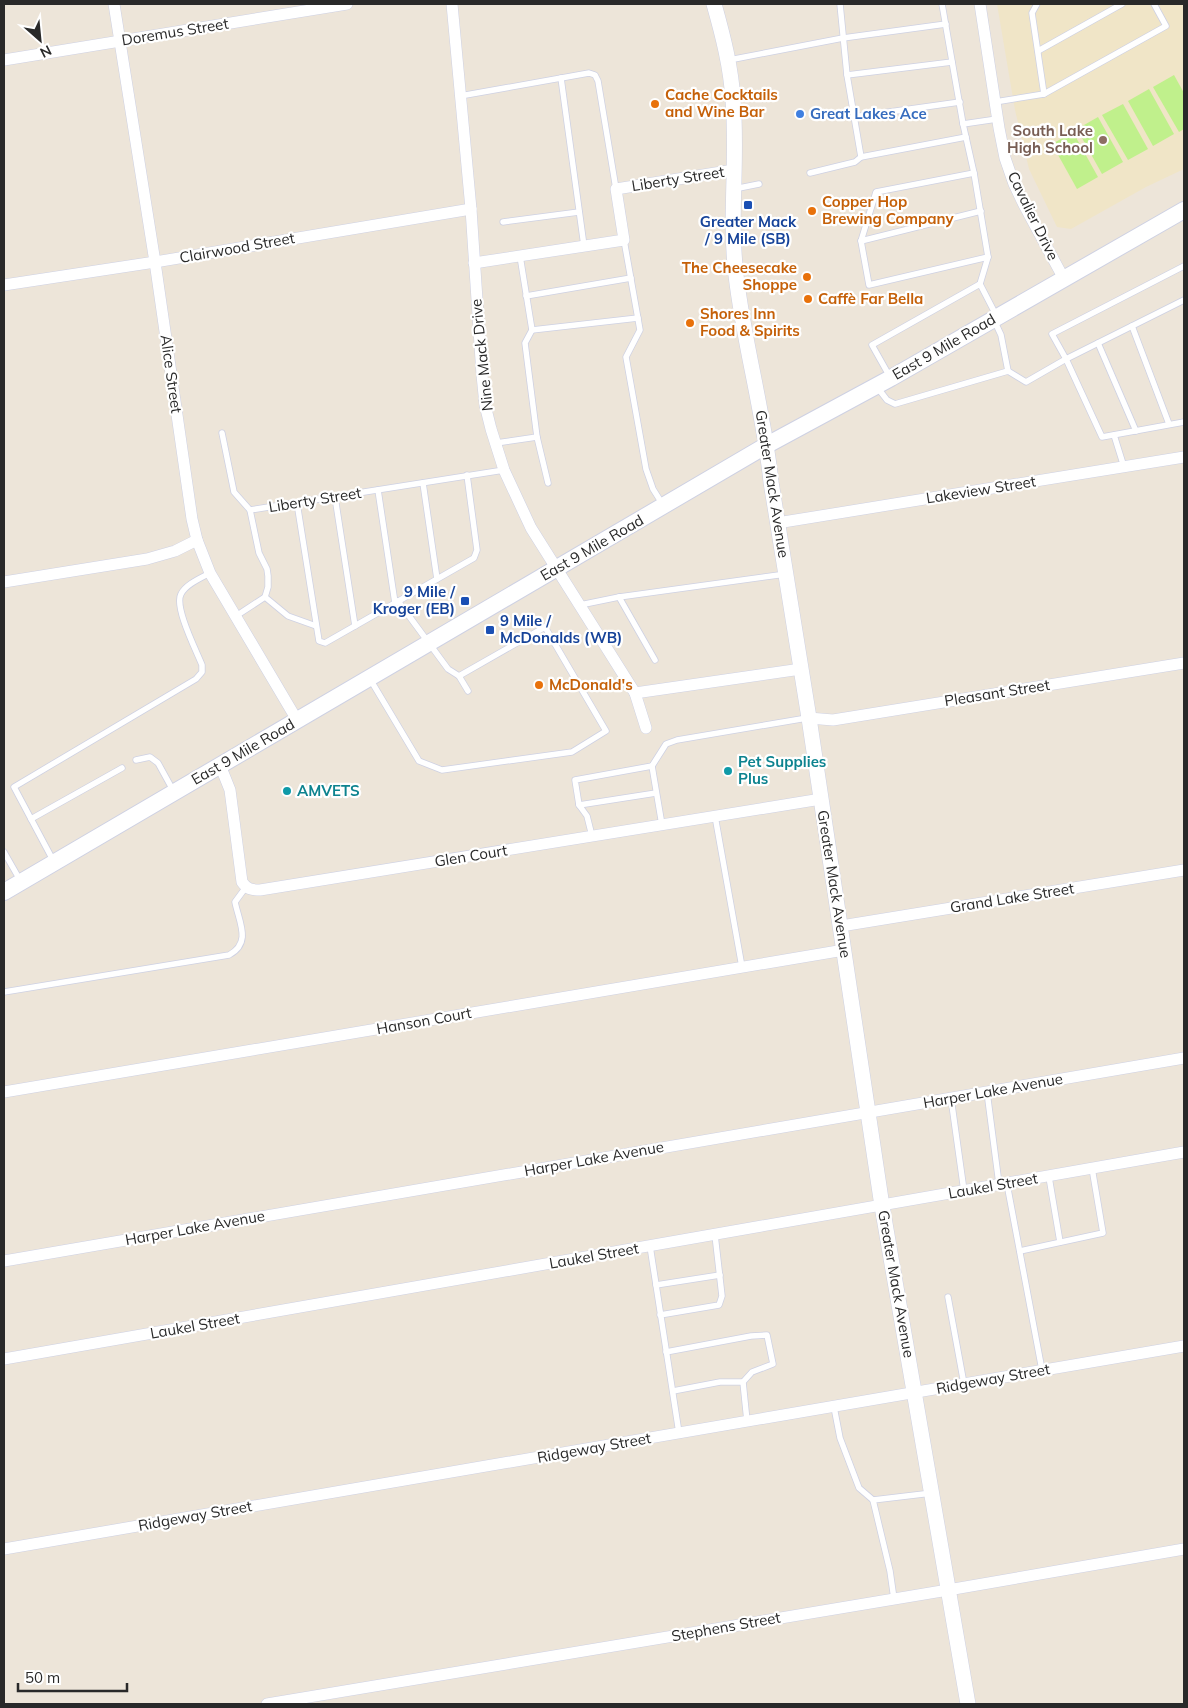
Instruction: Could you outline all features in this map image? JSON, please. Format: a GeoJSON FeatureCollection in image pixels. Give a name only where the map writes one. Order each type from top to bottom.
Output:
{"type":"FeatureCollection","features":[{"type":"Feature","properties":{"kind":"main road","name":"East 9 Mile Road"},"geometry":{"type":"LineString","coordinates":[[4,892],[767,445],[891,378],[1184,210]]}},
{"type":"Feature","properties":{"kind":"street","name":"Alice Street"},"geometry":{"type":"LineString","coordinates":[[114,4],[155,262],[192,519],[197,540],[210,573],[297,720]]}},
{"type":"Feature","properties":{"kind":"street","name":"Doremus Street"},"geometry":{"type":"LineString","coordinates":[[4,60],[346,4]]}},
{"type":"Feature","properties":{"kind":"street","name":"Nine Mack Drive"},"geometry":{"type":"LineString","coordinates":[[452,4],[485,405],[504,470],[531,528],[635,692],[646,728]]}},
{"type":"Feature","properties":{"kind":"street","name":"Greater Mack Avenue"},"geometry":{"type":"LineString","coordinates":[[714,4],[729,60],[734,102],[732,224],[736,276],[767,445],[770,482],[809,718],[882,1206],[968,1704]]}},
{"type":"Feature","properties":{"kind":"street","name":"Cavalier Drive"},"geometry":{"type":"LineString","coordinates":[[980,4],[997,119],[1005,158],[1014,184],[1064,279]]}},
{"type":"Feature","properties":{"kind":"street","name":"Liberty Street"},"geometry":{"type":"LineString","coordinates":[[624,240],[616,189],[734,170]]}},
{"type":"Feature","properties":{"kind":"street","name":"Clairwood Street"},"geometry":{"type":"LineString","coordinates":[[4,285],[155,262],[470,209]]}},
{"type":"Feature","properties":{"kind":"street"},"geometry":{"type":"LineString","coordinates":[[474,264],[624,240]]}},
{"type":"Feature","properties":{"kind":"street","name":"Lakeview Street"},"geometry":{"type":"LineString","coordinates":[[777,524],[1184,457]]}},
{"type":"Feature","properties":{"kind":"street"},"geometry":{"type":"LineString","coordinates":[[4,582],[147,559],[174,551],[197,540]]}},
{"type":"Feature","properties":{"kind":"street","name":"Pleasant Street"},"geometry":{"type":"LineString","coordinates":[[809,718],[833,720],[1184,663]]}},
{"type":"Feature","properties":{"kind":"street"},"geometry":{"type":"LineString","coordinates":[[635,692],[801,669]]}},
{"type":"Feature","properties":{"kind":"street"},"geometry":{"type":"LineString","coordinates":[[220,765],[230,790],[242,882],[246,888]]}},
{"type":"Feature","properties":{"kind":"street","name":"Glen Court"},"geometry":{"type":"LineString","coordinates":[[246,888],[260,890],[821,799]]}},
{"type":"Feature","properties":{"kind":"street","name":"Grand Lake Street"},"geometry":{"type":"LineString","coordinates":[[841,926],[1184,870]]}},
{"type":"Feature","properties":{"kind":"street","name":"Hanson Court"},"geometry":{"type":"LineString","coordinates":[[4,1092],[844,950]]}},
{"type":"Feature","properties":{"kind":"street","name":"Harper Lake Avenue"},"geometry":{"type":"LineString","coordinates":[[4,1261],[1184,1058]]}},
{"type":"Feature","properties":{"kind":"street","name":"Laukel Street"},"geometry":{"type":"LineString","coordinates":[[4,1359],[1184,1152]]}},
{"type":"Feature","properties":{"kind":"street","name":"Ridgeway Street"},"geometry":{"type":"LineString","coordinates":[[4,1549],[1184,1346]]}},
{"type":"Feature","properties":{"kind":"street","name":"Stephens Street"},"geometry":{"type":"LineString","coordinates":[[267,1704],[948,1590],[1184,1548]]}},
{"type":"Feature","properties":{"kind":"lane"},"geometry":{"type":"LineString","coordinates":[[840,4],[853,117],[861,157]]}},
{"type":"Feature","properties":{"kind":"lane"},"geometry":{"type":"LineString","coordinates":[[942,4],[988,256],[980,284],[1001,335],[1008,371],[1026,382],[1066,359],[1184,300]]}},
{"type":"Feature","properties":{"kind":"lane"},"geometry":{"type":"LineString","coordinates":[[1037,4],[1032,12],[1044,94]]}},
{"type":"Feature","properties":{"kind":"lane"},"geometry":{"type":"LineString","coordinates":[[1038,51],[1122,4]]}},
{"type":"Feature","properties":{"kind":"lane"},"geometry":{"type":"LineString","coordinates":[[995,102],[1044,94],[1166,26],[1154,4]]}},
{"type":"Feature","properties":{"kind":"lane"},"geometry":{"type":"LineString","coordinates":[[729,60],[843,38],[946,24]]}},
{"type":"Feature","properties":{"kind":"lane"},"geometry":{"type":"LineString","coordinates":[[848,75],[952,62]]}},
{"type":"Feature","properties":{"kind":"lane"},"geometry":{"type":"LineString","coordinates":[[460,96],[589,73],[595,75],[598,80],[616,189]]}},
{"type":"Feature","properties":{"kind":"lane"},"geometry":{"type":"LineString","coordinates":[[561,78],[584,246]]}},
{"type":"Feature","properties":{"kind":"lane"},"geometry":{"type":"LineString","coordinates":[[853,117],[960,102]]}},
{"type":"Feature","properties":{"kind":"lane"},"geometry":{"type":"LineString","coordinates":[[963,124],[997,119]]}},
{"type":"Feature","properties":{"kind":"lane"},"geometry":{"type":"LineString","coordinates":[[810,173],[855,162],[861,157],[966,137]]}},
{"type":"Feature","properties":{"kind":"lane"},"geometry":{"type":"LineString","coordinates":[[974,173],[876,192],[861,241],[869,285],[988,256]]}},
{"type":"Feature","properties":{"kind":"lane"},"geometry":{"type":"LineString","coordinates":[[734,189],[758,184]]}},
{"type":"Feature","properties":{"kind":"lane"},"geometry":{"type":"LineString","coordinates":[[861,241],[981,211]]}},
{"type":"Feature","properties":{"kind":"lane"},"geometry":{"type":"LineString","coordinates":[[503,222],[579,212]]}},
{"type":"Feature","properties":{"kind":"lane"},"geometry":{"type":"LineString","coordinates":[[624,240],[640,330],[626,357],[646,469],[653,489],[664,506]]}},
{"type":"Feature","properties":{"kind":"lane"},"geometry":{"type":"LineString","coordinates":[[520,256],[532,330],[526,343],[538,437],[548,483]]}},
{"type":"Feature","properties":{"kind":"lane"},"geometry":{"type":"LineString","coordinates":[[1184,266],[1052,334],[1066,359],[1102,437],[1184,422]]}},
{"type":"Feature","properties":{"kind":"lane"},"geometry":{"type":"LineString","coordinates":[[526,296],[631,278]]}},
{"type":"Feature","properties":{"kind":"lane"},"geometry":{"type":"LineString","coordinates":[[891,378],[872,345],[980,284]]}},
{"type":"Feature","properties":{"kind":"lane"},"geometry":{"type":"LineString","coordinates":[[532,330],[638,318]]}},
{"type":"Feature","properties":{"kind":"lane"},"geometry":{"type":"LineString","coordinates":[[1132,326],[1169,424]]}},
{"type":"Feature","properties":{"kind":"lane"},"geometry":{"type":"LineString","coordinates":[[1098,343],[1136,431]]}},
{"type":"Feature","properties":{"kind":"lane"},"geometry":{"type":"LineString","coordinates":[[876,386],[887,400],[895,404],[1008,371]]}},
{"type":"Feature","properties":{"kind":"lane"},"geometry":{"type":"LineString","coordinates":[[222,433],[234,492],[250,510]]}},
{"type":"Feature","properties":{"kind":"lane"},"geometry":{"type":"LineString","coordinates":[[1114,435],[1124,467]]}},
{"type":"Feature","properties":{"kind":"lane"},"geometry":{"type":"LineString","coordinates":[[496,443],[538,437]]}},
{"type":"Feature","properties":{"kind":"lane","name":"Liberty Street"},"geometry":{"type":"LineString","coordinates":[[265,597],[268,587],[267,569],[259,553],[250,510],[504,470]]}},
{"type":"Feature","properties":{"kind":"lane"},"geometry":{"type":"LineString","coordinates":[[297,503],[319,641],[325,643],[474,558],[477,550],[467,475]]}},
{"type":"Feature","properties":{"kind":"lane"},"geometry":{"type":"LineString","coordinates":[[423,483],[437,579]]}},
{"type":"Feature","properties":{"kind":"lane"},"geometry":{"type":"LineString","coordinates":[[378,490],[397,602],[430,643],[448,670],[459,676],[468,691]]}},
{"type":"Feature","properties":{"kind":"lane"},"geometry":{"type":"LineString","coordinates":[[335,497],[355,626]]}},
{"type":"Feature","properties":{"kind":"lane"},"geometry":{"type":"LineString","coordinates":[[54,862],[14,787],[196,679],[202,672],[202,665],[179,608],[181,594],[191,584],[210,573]]}},
{"type":"Feature","properties":{"kind":"lane"},"geometry":{"type":"LineString","coordinates":[[579,606],[619,597],[786,574]]}},
{"type":"Feature","properties":{"kind":"lane"},"geometry":{"type":"LineString","coordinates":[[236,616],[265,597],[288,616],[316,626]]}},
{"type":"Feature","properties":{"kind":"lane"},"geometry":{"type":"LineString","coordinates":[[619,597],[655,660]]}},
{"type":"Feature","properties":{"kind":"lane"},"geometry":{"type":"LineString","coordinates":[[370,679],[419,761],[442,770],[572,752],[606,731],[545,627],[459,676]]}},
{"type":"Feature","properties":{"kind":"lane"},"geometry":{"type":"LineString","coordinates":[[662,825],[652,766],[666,744],[677,740],[809,718]]}},
{"type":"Feature","properties":{"kind":"lane"},"geometry":{"type":"LineString","coordinates":[[136,760],[150,757],[158,763],[174,792]]}},
{"type":"Feature","properties":{"kind":"lane"},"geometry":{"type":"LineString","coordinates":[[592,836],[587,816],[579,806],[575,780],[652,766]]}},
{"type":"Feature","properties":{"kind":"lane"},"geometry":{"type":"LineString","coordinates":[[31,819],[122,768]]}},
{"type":"Feature","properties":{"kind":"lane"},"geometry":{"type":"LineString","coordinates":[[579,806],[656,793]]}},
{"type":"Feature","properties":{"kind":"lane"},"geometry":{"type":"LineString","coordinates":[[715,816],[742,967]]}},
{"type":"Feature","properties":{"kind":"lane"},"geometry":{"type":"LineString","coordinates":[[4,852],[21,882]]}},
{"type":"Feature","properties":{"kind":"lane"},"geometry":{"type":"LineString","coordinates":[[4,992],[229,955],[238,950],[244,939],[234,902],[246,888]]}},
{"type":"Feature","properties":{"kind":"lane"},"geometry":{"type":"LineString","coordinates":[[987,1092],[1003,1185],[1020,1251],[1042,1370]]}},
{"type":"Feature","properties":{"kind":"lane"},"geometry":{"type":"LineString","coordinates":[[951,1098],[964,1192]]}},
{"type":"Feature","properties":{"kind":"lane"},"geometry":{"type":"LineString","coordinates":[[1020,1251],[1103,1233],[1092,1168]]}},
{"type":"Feature","properties":{"kind":"lane"},"geometry":{"type":"LineString","coordinates":[[1049,1177],[1060,1242]]}},
{"type":"Feature","properties":{"kind":"lane"},"geometry":{"type":"LineString","coordinates":[[660,1315],[719,1305],[722,1296],[715,1235]]}},
{"type":"Feature","properties":{"kind":"lane"},"geometry":{"type":"LineString","coordinates":[[650,1246],[679,1433]]}},
{"type":"Feature","properties":{"kind":"lane"},"geometry":{"type":"LineString","coordinates":[[656,1285],[720,1275]]}},
{"type":"Feature","properties":{"kind":"lane"},"geometry":{"type":"LineString","coordinates":[[948,1297],[964,1384]]}},
{"type":"Feature","properties":{"kind":"lane"},"geometry":{"type":"LineString","coordinates":[[666,1352],[751,1336],[767,1335],[773,1364],[752,1372],[743,1382],[747,1421]]}},
{"type":"Feature","properties":{"kind":"lane"},"geometry":{"type":"LineString","coordinates":[[673,1391],[720,1382],[743,1382]]}},
{"type":"Feature","properties":{"kind":"lane"},"geometry":{"type":"LineString","coordinates":[[834,1406],[840,1438],[859,1488],[873,1500],[890,1570],[894,1599]]}},
{"type":"Feature","properties":{"kind":"lane"},"geometry":{"type":"LineString","coordinates":[[873,1500],[932,1494]]}},
{"type":"Feature","properties":{"kind":"shaded area","name":"South Lake High School"},"geometry":{"type":"Polygon","coordinates":[[[997,4],[1184,4],[1184,169],[1146,187],[1071,229],[1057,227],[1029,169],[1015,110],[997,4]]]}},
{"type":"Feature","properties":{"kind":"green space"},"geometry":{"type":"Polygon","coordinates":[[[1174,75],[1184,93],[1184,129],[1179,132],[1153,87],[1174,75]]]}},
{"type":"Feature","properties":{"kind":"green space"},"geometry":{"type":"Polygon","coordinates":[[[1149,89],[1174,134],[1153,146],[1128,101],[1149,89]]]}},
{"type":"Feature","properties":{"kind":"green space"},"geometry":{"type":"Polygon","coordinates":[[[1123,104],[1148,149],[1128,160],[1102,115],[1123,104]]]}},
{"type":"Feature","properties":{"kind":"green space"},"geometry":{"type":"Polygon","coordinates":[[[1098,117],[1123,162],[1102,174],[1077,129],[1098,117]]]}},
{"type":"Feature","properties":{"kind":"green space"},"geometry":{"type":"Polygon","coordinates":[[[1073,132],[1098,177],[1077,189],[1052,144],[1073,132]]]}},
{"type":"Feature","properties":{"kind":"place","name":"Cache Cocktails and Wine Bar"},"geometry":{"type":"Point","coordinates":[655,104]}},
{"type":"Feature","properties":{"kind":"place","name":"Great Lakes Ace"},"geometry":{"type":"Point","coordinates":[800,114]}},
{"type":"Feature","properties":{"kind":"place","name":"South Lake High School"},"geometry":{"type":"Point","coordinates":[1103,140]}},
{"type":"Feature","properties":{"kind":"place","name":"Greater Mack / 9 Mile (SB)"},"geometry":{"type":"Point","coordinates":[748,205]}},
{"type":"Feature","properties":{"kind":"place","name":"Copper Hop Brewing Company"},"geometry":{"type":"Point","coordinates":[812,211]}},
{"type":"Feature","properties":{"kind":"place","name":"The Cheesecake Shoppe"},"geometry":{"type":"Point","coordinates":[807,277]}},
{"type":"Feature","properties":{"kind":"place","name":"Caffè Far Bella"},"geometry":{"type":"Point","coordinates":[808,299]}},
{"type":"Feature","properties":{"kind":"place","name":"Shores Inn Food & Spirits"},"geometry":{"type":"Point","coordinates":[690,323]}},
{"type":"Feature","properties":{"kind":"place","name":"9 Mile / Kroger (EB)"},"geometry":{"type":"Point","coordinates":[465,601]}},
{"type":"Feature","properties":{"kind":"place","name":"9 Mile / McDonalds (WB)"},"geometry":{"type":"Point","coordinates":[490,630]}},
{"type":"Feature","properties":{"kind":"place","name":"McDonald's"},"geometry":{"type":"Point","coordinates":[539,685]}},
{"type":"Feature","properties":{"kind":"place","name":"Pet Supplies Plus"},"geometry":{"type":"Point","coordinates":[728,771]}},
{"type":"Feature","properties":{"kind":"place","name":"AMVETS"},"geometry":{"type":"Point","coordinates":[287,791]}}]}
